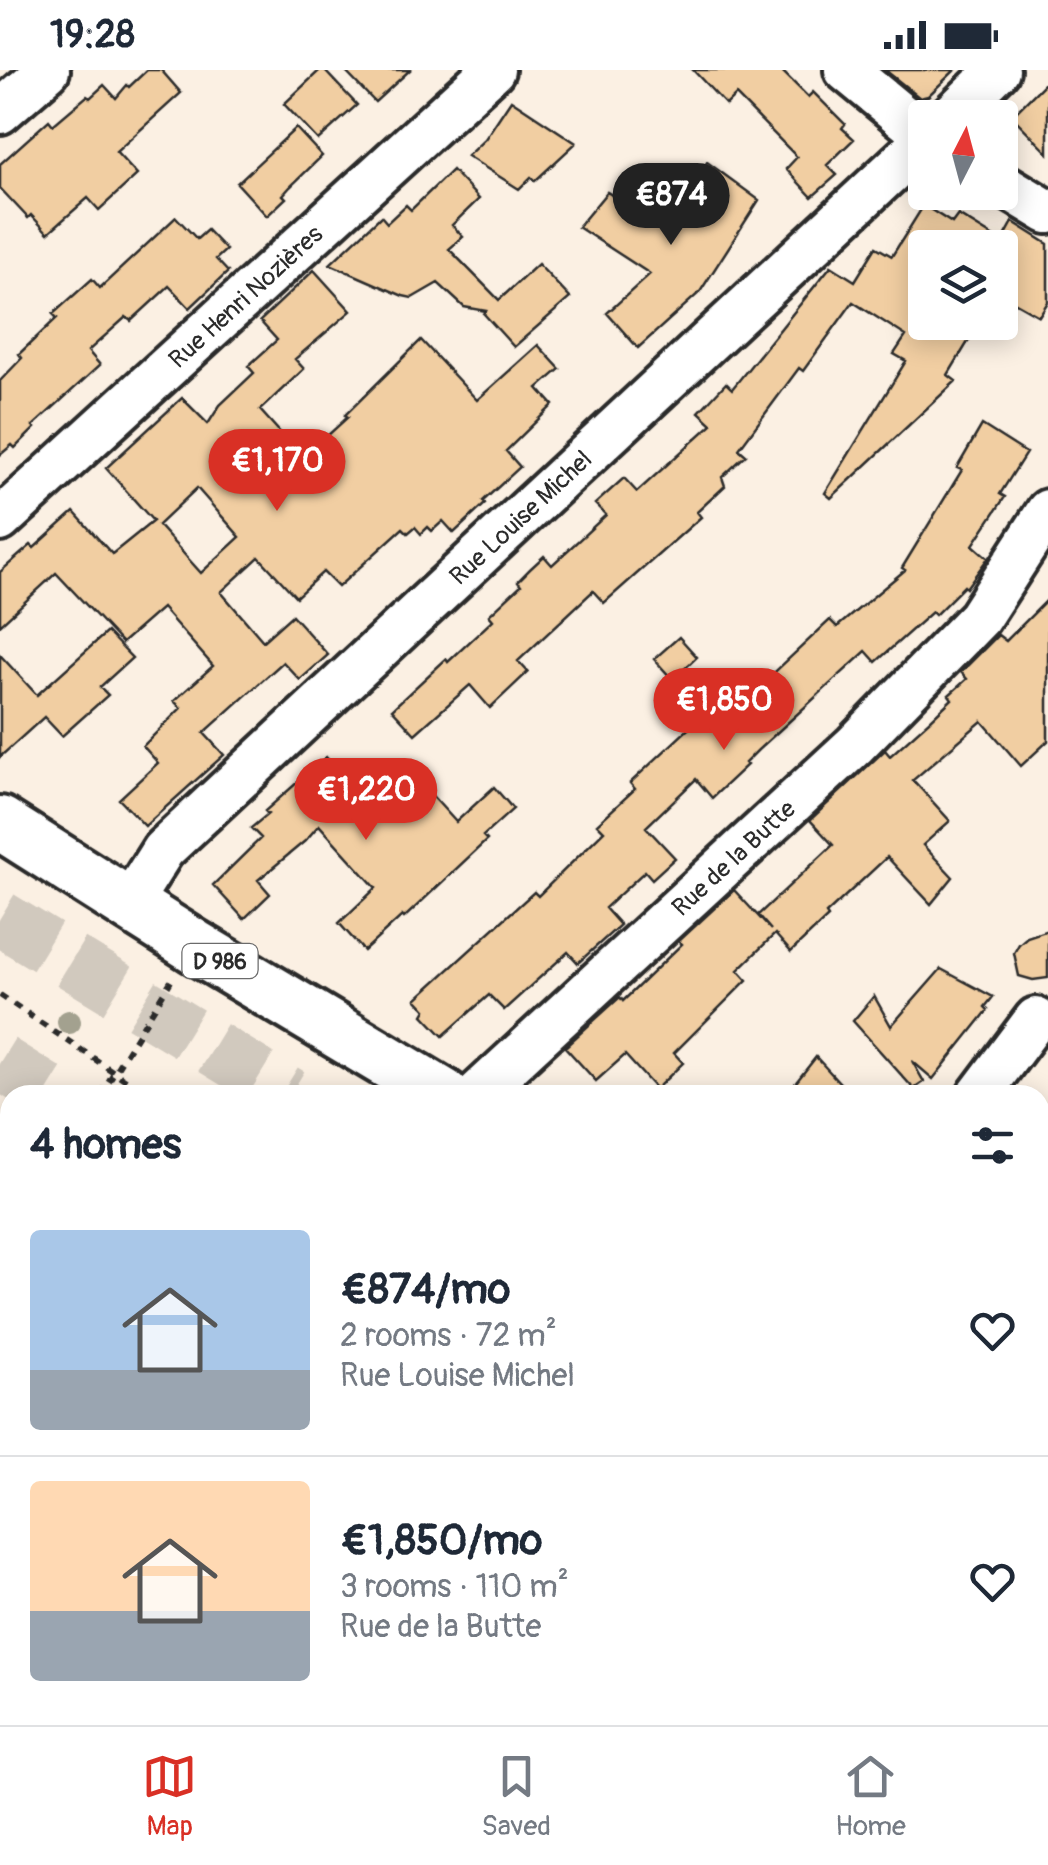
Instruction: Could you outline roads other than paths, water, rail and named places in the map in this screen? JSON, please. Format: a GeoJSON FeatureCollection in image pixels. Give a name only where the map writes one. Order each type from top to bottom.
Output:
{"type":"FeatureCollection","features":[{"type":"Feature","properties":{"kind":"main road","name":"D 986"},"geometry":{"type":"LineString","coordinates":[[0,823],[194,946],[426,1085]]}},
{"type":"Feature","properties":{"kind":"street"},"geometry":{"type":"LineString","coordinates":[[0,112],[48,70]]}},
{"type":"Feature","properties":{"kind":"street","name":"Rue Henri Nozières"},"geometry":{"type":"LineString","coordinates":[[0,520],[493,70]]}},
{"type":"Feature","properties":{"kind":"street"},"geometry":{"type":"LineString","coordinates":[[846,70],[908,123]]}},
{"type":"Feature","properties":{"kind":"street"},"geometry":{"type":"LineString","coordinates":[[967,100],[998,70]]}},
{"type":"Feature","properties":{"kind":"street","name":"Rue Louise Michel"},"geometry":{"type":"LineString","coordinates":[[129,904],[163,850],[908,154]]}},
{"type":"Feature","properties":{"kind":"street"},"geometry":{"type":"LineString","coordinates":[[1018,193],[1048,212]]}},
{"type":"Feature","properties":{"kind":"street","name":"Rue de la Butte"},"geometry":{"type":"LineString","coordinates":[[487,1085],[840,759],[979,618],[1048,511]]}},
{"type":"Feature","properties":{"kind":"street"},"geometry":{"type":"LineString","coordinates":[[987,1085],[1036,1019]]}},
{"type":"Feature","properties":{"kind":"tunnel"},"geometry":{"type":"LineString","coordinates":[[0,918],[274,1085]]}},
{"type":"Feature","properties":{"kind":"tunnel"},"geometry":{"type":"LineString","coordinates":[[0,1062],[37,1085]]}}]}
